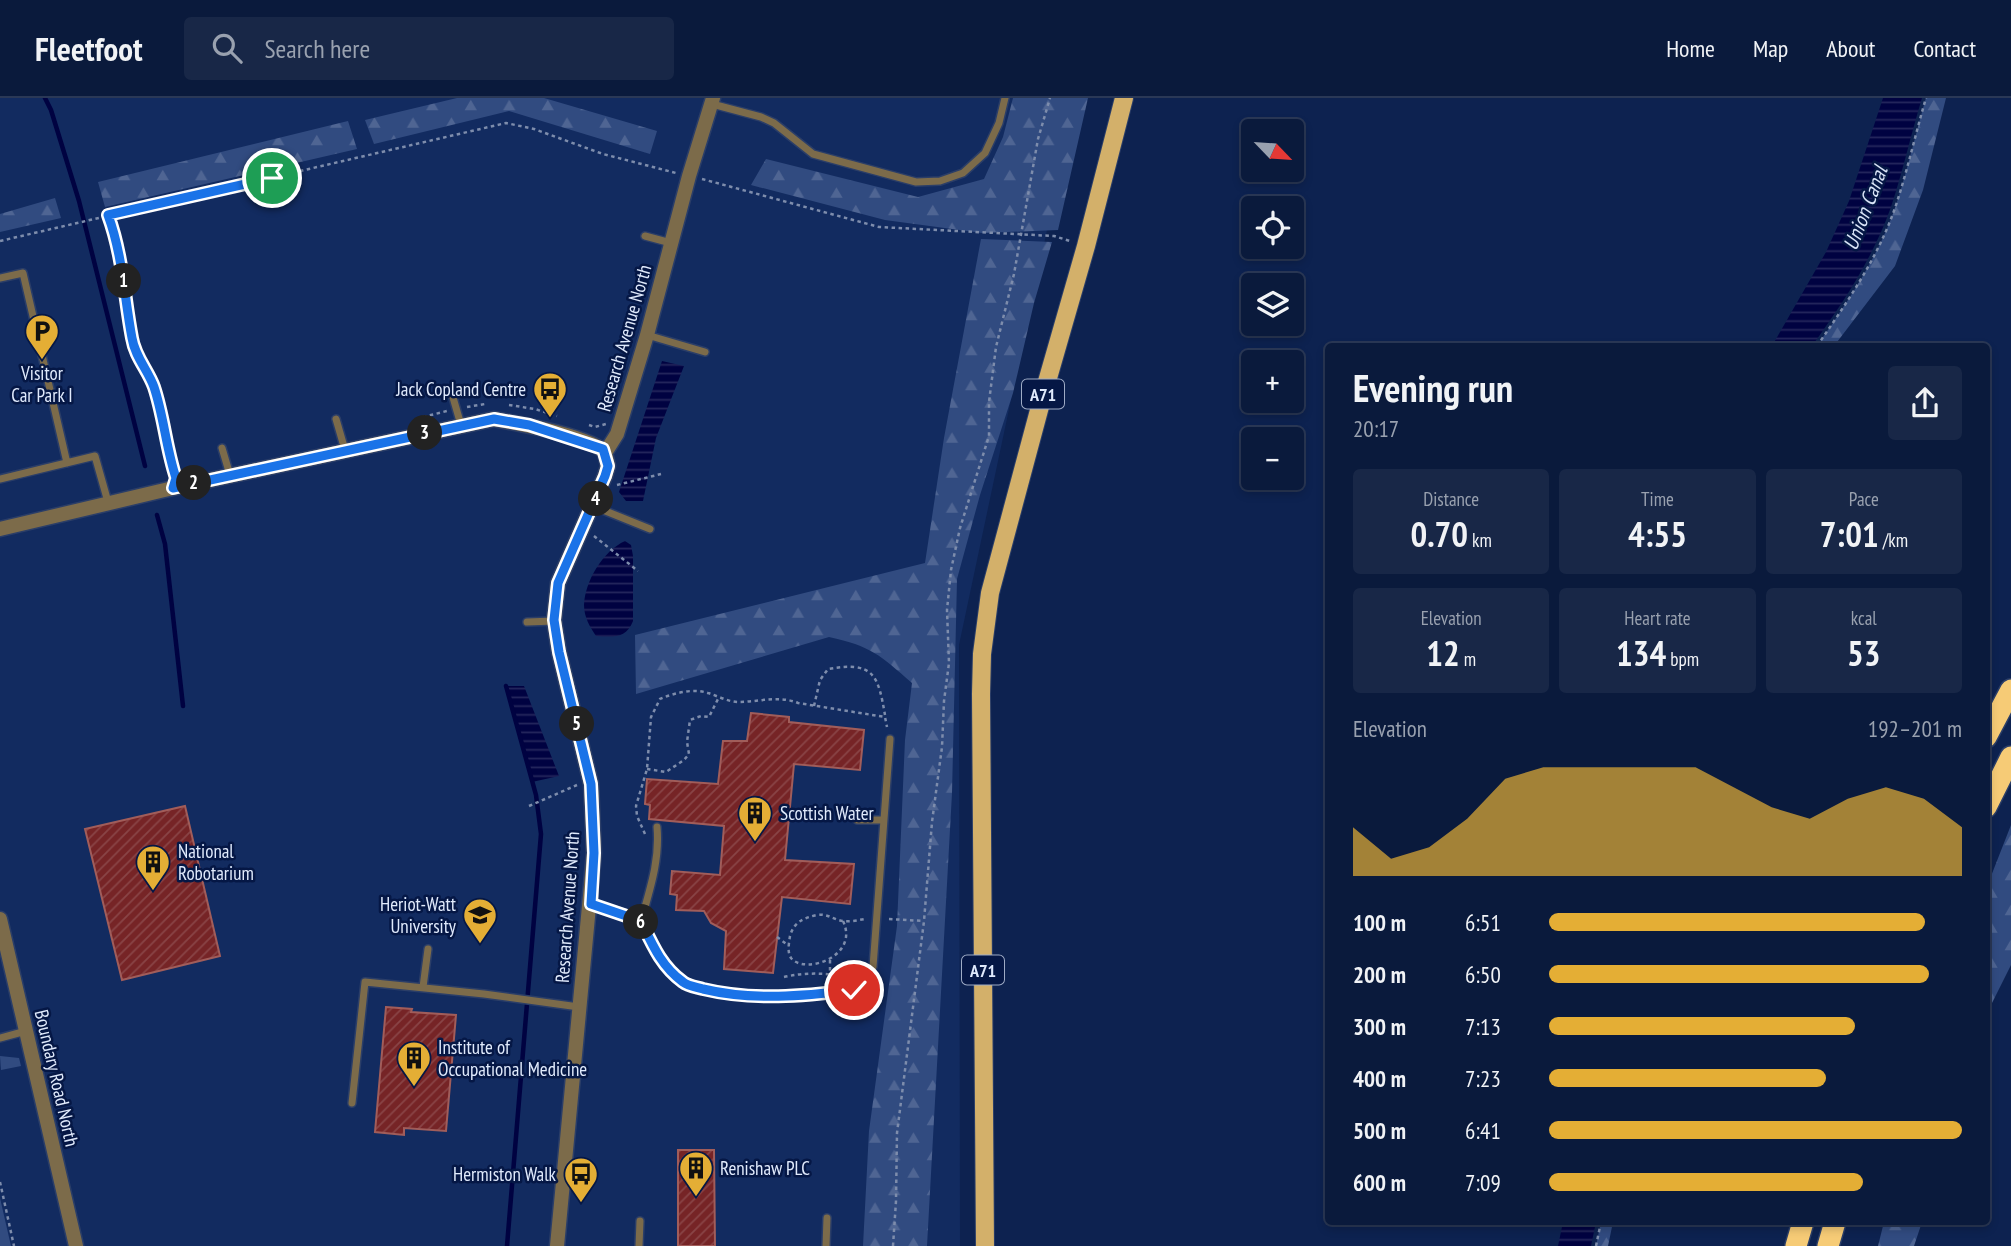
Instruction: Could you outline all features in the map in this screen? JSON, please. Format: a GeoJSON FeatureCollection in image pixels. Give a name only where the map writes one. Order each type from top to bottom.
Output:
{"type":"FeatureCollection","features":[{"type":"Feature","properties":{"kind":"highway"},"geometry":{"type":"LineString","coordinates":[[1990,729],[2011,690]]}},
{"type":"Feature","properties":{"kind":"highway"},"geometry":{"type":"LineString","coordinates":[[1990,799],[2011,757]]}},
{"type":"Feature","properties":{"kind":"highway"},"geometry":{"type":"LineString","coordinates":[[1796,1246],[1802,1225]]}},
{"type":"Feature","properties":{"kind":"highway"},"geometry":{"type":"LineString","coordinates":[[1828,1246],[1834,1225]]}},
{"type":"Feature","properties":{"kind":"main road","name":"A71"},"geometry":{"type":"LineString","coordinates":[[985,1246],[981,694],[986,616],[999,556],[1086,246],[1124,98]]}},
{"type":"Feature","properties":{"kind":"street","name":"Research Avenue North"},"geometry":{"type":"LineString","coordinates":[[557,1246],[594,853],[591,784],[554,621],[558,583],[608,466],[605,453],[617,434],[712,101]]}},
{"type":"Feature","properties":{"kind":"street"},"geometry":{"type":"LineString","coordinates":[[0,528],[107,502],[494,419],[529,425],[597,446],[605,453]]}},
{"type":"Feature","properties":{"kind":"street","name":"Boundary Road North"},"geometry":{"type":"LineString","coordinates":[[0,919],[76,1246]]}},
{"type":"Feature","properties":{"kind":"lane"},"geometry":{"type":"LineString","coordinates":[[712,101],[775,123],[813,154],[916,182],[940,181],[963,173],[985,153],[999,123],[1005,98]]}},
{"type":"Feature","properties":{"kind":"lane"},"geometry":{"type":"LineString","coordinates":[[645,236],[671,243]]}},
{"type":"Feature","properties":{"kind":"lane"},"geometry":{"type":"LineString","coordinates":[[0,278],[23,273],[67,463]]}},
{"type":"Feature","properties":{"kind":"lane"},"geometry":{"type":"LineString","coordinates":[[647,335],[705,352]]}},
{"type":"Feature","properties":{"kind":"lane"},"geometry":{"type":"LineString","coordinates":[[452,394],[461,425]]}},
{"type":"Feature","properties":{"kind":"lane"},"geometry":{"type":"LineString","coordinates":[[336,419],[345,450]]}},
{"type":"Feature","properties":{"kind":"lane"},"geometry":{"type":"LineString","coordinates":[[222,448],[230,475]]}},
{"type":"Feature","properties":{"kind":"lane"},"geometry":{"type":"LineString","coordinates":[[0,479],[95,456],[107,502]]}},
{"type":"Feature","properties":{"kind":"lane"},"geometry":{"type":"LineString","coordinates":[[593,506],[650,529]]}},
{"type":"Feature","properties":{"kind":"lane"},"geometry":{"type":"LineString","coordinates":[[527,622],[554,621]]}},
{"type":"Feature","properties":{"kind":"lane"},"geometry":{"type":"LineString","coordinates":[[656,827],[659,846],[641,921],[661,962],[685,985],[729,994],[792,997],[854,990],[873,967],[890,739]]}},
{"type":"Feature","properties":{"kind":"lane"},"geometry":{"type":"LineString","coordinates":[[857,820],[883,820]]}},
{"type":"Feature","properties":{"kind":"lane"},"geometry":{"type":"LineString","coordinates":[[591,904],[641,921]]}},
{"type":"Feature","properties":{"kind":"lane"},"geometry":{"type":"LineString","coordinates":[[424,987],[428,949]]}},
{"type":"Feature","properties":{"kind":"lane"},"geometry":{"type":"LineString","coordinates":[[352,1103],[365,982],[579,1007]]}},
{"type":"Feature","properties":{"kind":"lane"},"geometry":{"type":"LineString","coordinates":[[0,1038],[27,1031]]}},
{"type":"Feature","properties":{"kind":"lane"},"geometry":{"type":"LineString","coordinates":[[826,1246],[827,1218]]}},
{"type":"Feature","properties":{"kind":"lane"},"geometry":{"type":"LineString","coordinates":[[639,1246],[640,1222]]}},
{"type":"Feature","properties":{"kind":"path"},"geometry":{"type":"LineString","coordinates":[[893,1246],[897,1133],[924,921],[932,822],[942,747],[949,663],[947,610],[951,570],[960,528],[989,436],[989,402],[996,347],[1014,274],[1038,139],[1049,98]]}},
{"type":"Feature","properties":{"kind":"path"},"geometry":{"type":"LineString","coordinates":[[1818,343],[1851,297],[1897,203],[1926,98]]}},
{"type":"Feature","properties":{"kind":"path"},"geometry":{"type":"LineString","coordinates":[[0,241],[506,122],[603,153],[879,227],[1054,236],[1086,246]]}},
{"type":"Feature","properties":{"kind":"path"},"geometry":{"type":"LineString","coordinates":[[108,215],[127,291],[132,341],[137,359],[154,385],[176,478],[173,488]]}},
{"type":"Feature","properties":{"kind":"path"},"geometry":{"type":"LineString","coordinates":[[619,485],[661,474]]}},
{"type":"Feature","properties":{"kind":"path"},"geometry":{"type":"LineString","coordinates":[[605,544],[638,571]]}},
{"type":"Feature","properties":{"kind":"path"},"geometry":{"type":"LineString","coordinates":[[814,706],[820,680],[828,669],[845,666],[867,670],[879,683],[890,739]]}},
{"type":"Feature","properties":{"kind":"path"},"geometry":{"type":"LineString","coordinates":[[659,846],[653,846],[637,816],[636,806],[647,769],[651,717],[660,699],[682,692],[705,691],[741,702],[755,699],[791,700],[885,717]]}},
{"type":"Feature","properties":{"kind":"path"},"geometry":{"type":"LineString","coordinates":[[647,769],[666,772],[684,760],[688,754],[690,720],[701,716],[709,717],[718,697]]}},
{"type":"Feature","properties":{"kind":"path"},"geometry":{"type":"LineString","coordinates":[[529,806],[577,785],[578,796]]}},
{"type":"Feature","properties":{"kind":"path"},"geometry":{"type":"LineString","coordinates":[[821,914],[844,921],[848,931],[847,941],[840,952],[818,963],[797,962],[792,958],[789,946],[793,926],[800,920],[821,914]]}},
{"type":"Feature","properties":{"kind":"path"},"geometry":{"type":"LineString","coordinates":[[777,937],[789,946]]}},
{"type":"Feature","properties":{"kind":"path"},"geometry":{"type":"LineString","coordinates":[[830,959],[830,974]]}},
{"type":"Feature","properties":{"kind":"path"},"geometry":{"type":"LineString","coordinates":[[797,962],[798,974]]}},
{"type":"Feature","properties":{"kind":"path"},"geometry":{"type":"LineString","coordinates":[[784,977],[830,974],[863,980]]}},
{"type":"Feature","properties":{"kind":"path"},"geometry":{"type":"LineString","coordinates":[[0,1182],[15,1246]]}},
{"type":"Feature","properties":{"kind":"path"},"geometry":{"type":"LineString","coordinates":[[1596,1246],[1600,1225]]}},
{"type":"Feature","properties":{"kind":"shaded area","name":"Heriot-Watt University"},"geometry":{"type":"Polygon","coordinates":[[[0,98],[1075,98],[959,645],[960,1246],[0,1246],[0,98]]]}},
{"type":"Feature","properties":{"kind":"green space"},"geometry":{"type":"Polygon","coordinates":[[[457,98],[544,98],[657,131],[650,154],[509,111],[374,144],[365,120],[457,98]]]}},
{"type":"Feature","properties":{"kind":"green space"},"geometry":{"type":"Polygon","coordinates":[[[1013,98],[1088,98],[1058,230],[982,233],[885,220],[751,185],[766,159],[918,197],[984,179],[1003,137],[1013,98]]]}},
{"type":"Feature","properties":{"kind":"green space"},"geometry":{"type":"Polygon","coordinates":[[[1926,98],[1946,98],[1923,190],[1895,266],[1836,343],[1819,343],[1882,241],[1901,189],[1926,98]]]}},
{"type":"Feature","properties":{"kind":"green space"},"geometry":{"type":"Polygon","coordinates":[[[348,121],[357,149],[105,207],[98,182],[348,121]]]}},
{"type":"Feature","properties":{"kind":"green space"},"geometry":{"type":"Polygon","coordinates":[[[55,198],[61,218],[0,232],[0,214],[55,198]]]}},
{"type":"Feature","properties":{"kind":"green space"},"geometry":{"type":"Polygon","coordinates":[[[981,239],[1052,242],[1034,303],[1013,393],[980,495],[957,579],[952,793],[927,1246],[863,1246],[869,1131],[897,926],[905,740],[912,683],[865,648],[829,637],[636,694],[635,635],[925,563],[944,438],[981,239]]]}},
{"type":"Feature","properties":{"kind":"green space"},"geometry":{"type":"Polygon","coordinates":[[[2011,825],[2011,965],[1990,1007],[1990,879],[2011,825]]]}},
{"type":"Feature","properties":{"kind":"green space"},"geometry":{"type":"Polygon","coordinates":[[[0,1056],[19,1058],[21,1066],[1,1070],[0,1056]]]}},
{"type":"Feature","properties":{"kind":"green space"},"geometry":{"type":"Polygon","coordinates":[[[0,1198],[11,1246],[0,1246],[0,1198]]]}},
{"type":"Feature","properties":{"kind":"green space"},"geometry":{"type":"Polygon","coordinates":[[[1600,1225],[1612,1225],[1608,1246],[1596,1246],[1600,1225]]]}},
{"type":"Feature","properties":{"kind":"green space"},"geometry":{"type":"Polygon","coordinates":[[[1883,1225],[1921,1225],[1914,1246],[1878,1246],[1883,1225]]]}},
{"type":"Feature","properties":{"kind":"water","name":"Union Canal"},"geometry":{"type":"Polygon","coordinates":[[[1883,98],[1922,98],[1884,226],[1856,280],[1814,343],[1774,343],[1826,252],[1849,201],[1883,98]]]}},
{"type":"Feature","properties":{"kind":"water"},"geometry":{"type":"Polygon","coordinates":[[[662,361],[684,366],[656,438],[643,501],[626,501],[619,492],[662,361]]]}},
{"type":"Feature","properties":{"kind":"water"},"geometry":{"type":"Polygon","coordinates":[[[625,541],[631,545],[633,556],[633,621],[623,634],[596,636],[584,609],[588,586],[603,559],[625,541]]]}},
{"type":"Feature","properties":{"kind":"water"},"geometry":{"type":"Polygon","coordinates":[[[506,686],[524,686],[559,776],[532,782],[506,686]]]}},
{"type":"Feature","properties":{"kind":"water"},"geometry":{"type":"Polygon","coordinates":[[[1562,1225],[1595,1225],[1591,1246],[1558,1246],[1562,1225]]]}},
{"type":"Feature","properties":{"kind":"building","name":"Scottish Water"},"geometry":{"type":"Polygon","coordinates":[[[751,713],[789,717],[789,722],[864,730],[860,770],[794,764],[785,860],[854,864],[850,904],[782,897],[773,973],[724,969],[726,931],[711,923],[704,911],[676,910],[677,895],[670,894],[672,871],[720,875],[724,826],[649,819],[650,805],[645,804],[647,779],[718,784],[723,741],[747,741],[751,713]]]}},
{"type":"Feature","properties":{"kind":"building","name":"National Robotarium"},"geometry":{"type":"Polygon","coordinates":[[[185,806],[220,956],[122,980],[85,829],[185,806]]]}},
{"type":"Feature","properties":{"kind":"building","name":"Institute of Occupational Medicine"},"geometry":{"type":"Polygon","coordinates":[[[386,1007],[412,1009],[411,1012],[456,1015],[446,1131],[404,1128],[404,1135],[375,1132],[386,1007]]]}},
{"type":"Feature","properties":{"kind":"building","name":"Renishaw PLC"},"geometry":{"type":"Polygon","coordinates":[[[678,1150],[714,1150],[715,1246],[678,1246],[678,1150]]]}},
{"type":"Feature","properties":{"kind":"waterway"},"geometry":{"type":"LineString","coordinates":[[45,98],[79,201],[145,466]]}},
{"type":"Feature","properties":{"kind":"waterway"},"geometry":{"type":"LineString","coordinates":[[157,515],[165,544],[183,706]]}},
{"type":"Feature","properties":{"kind":"waterway"},"geometry":{"type":"LineString","coordinates":[[506,686],[536,795],[541,834],[507,1246]]}},
{"type":"Feature","properties":{"kind":"place","name":"Visitor Car Park I"},"geometry":{"type":"Point","coordinates":[42,361]}},
{"type":"Feature","properties":{"kind":"place","name":"Jack Copland Centre"},"geometry":{"type":"Point","coordinates":[550,419]}},
{"type":"Feature","properties":{"kind":"place","name":"Scottish Water"},"geometry":{"type":"Point","coordinates":[755,843]}},
{"type":"Feature","properties":{"kind":"place","name":"National Robotarium"},"geometry":{"type":"Point","coordinates":[153,892]}},
{"type":"Feature","properties":{"kind":"place","name":"Heriot-Watt University"},"geometry":{"type":"Point","coordinates":[480,945]}},
{"type":"Feature","properties":{"kind":"place","name":"Institute of Occupational Medicine"},"geometry":{"type":"Point","coordinates":[414,1088]}},
{"type":"Feature","properties":{"kind":"place","name":"Renishaw PLC"},"geometry":{"type":"Point","coordinates":[696,1198]}},
{"type":"Feature","properties":{"kind":"place","name":"Hermiston Walk"},"geometry":{"type":"Point","coordinates":[581,1204]}},
{"type":"Feature","properties":{"kind":"route"},"geometry":{"type":"LineString","coordinates":[[272,178],[108,215],[127,291],[132,341],[137,359],[154,385],[176,478],[173,488],[494,419],[529,425],[603,449],[608,466],[558,583],[554,620],[559,652],[591,784],[594,853],[591,904],[641,921],[661,962],[685,985],[751,996],[792,997],[854,990]]}}]}
